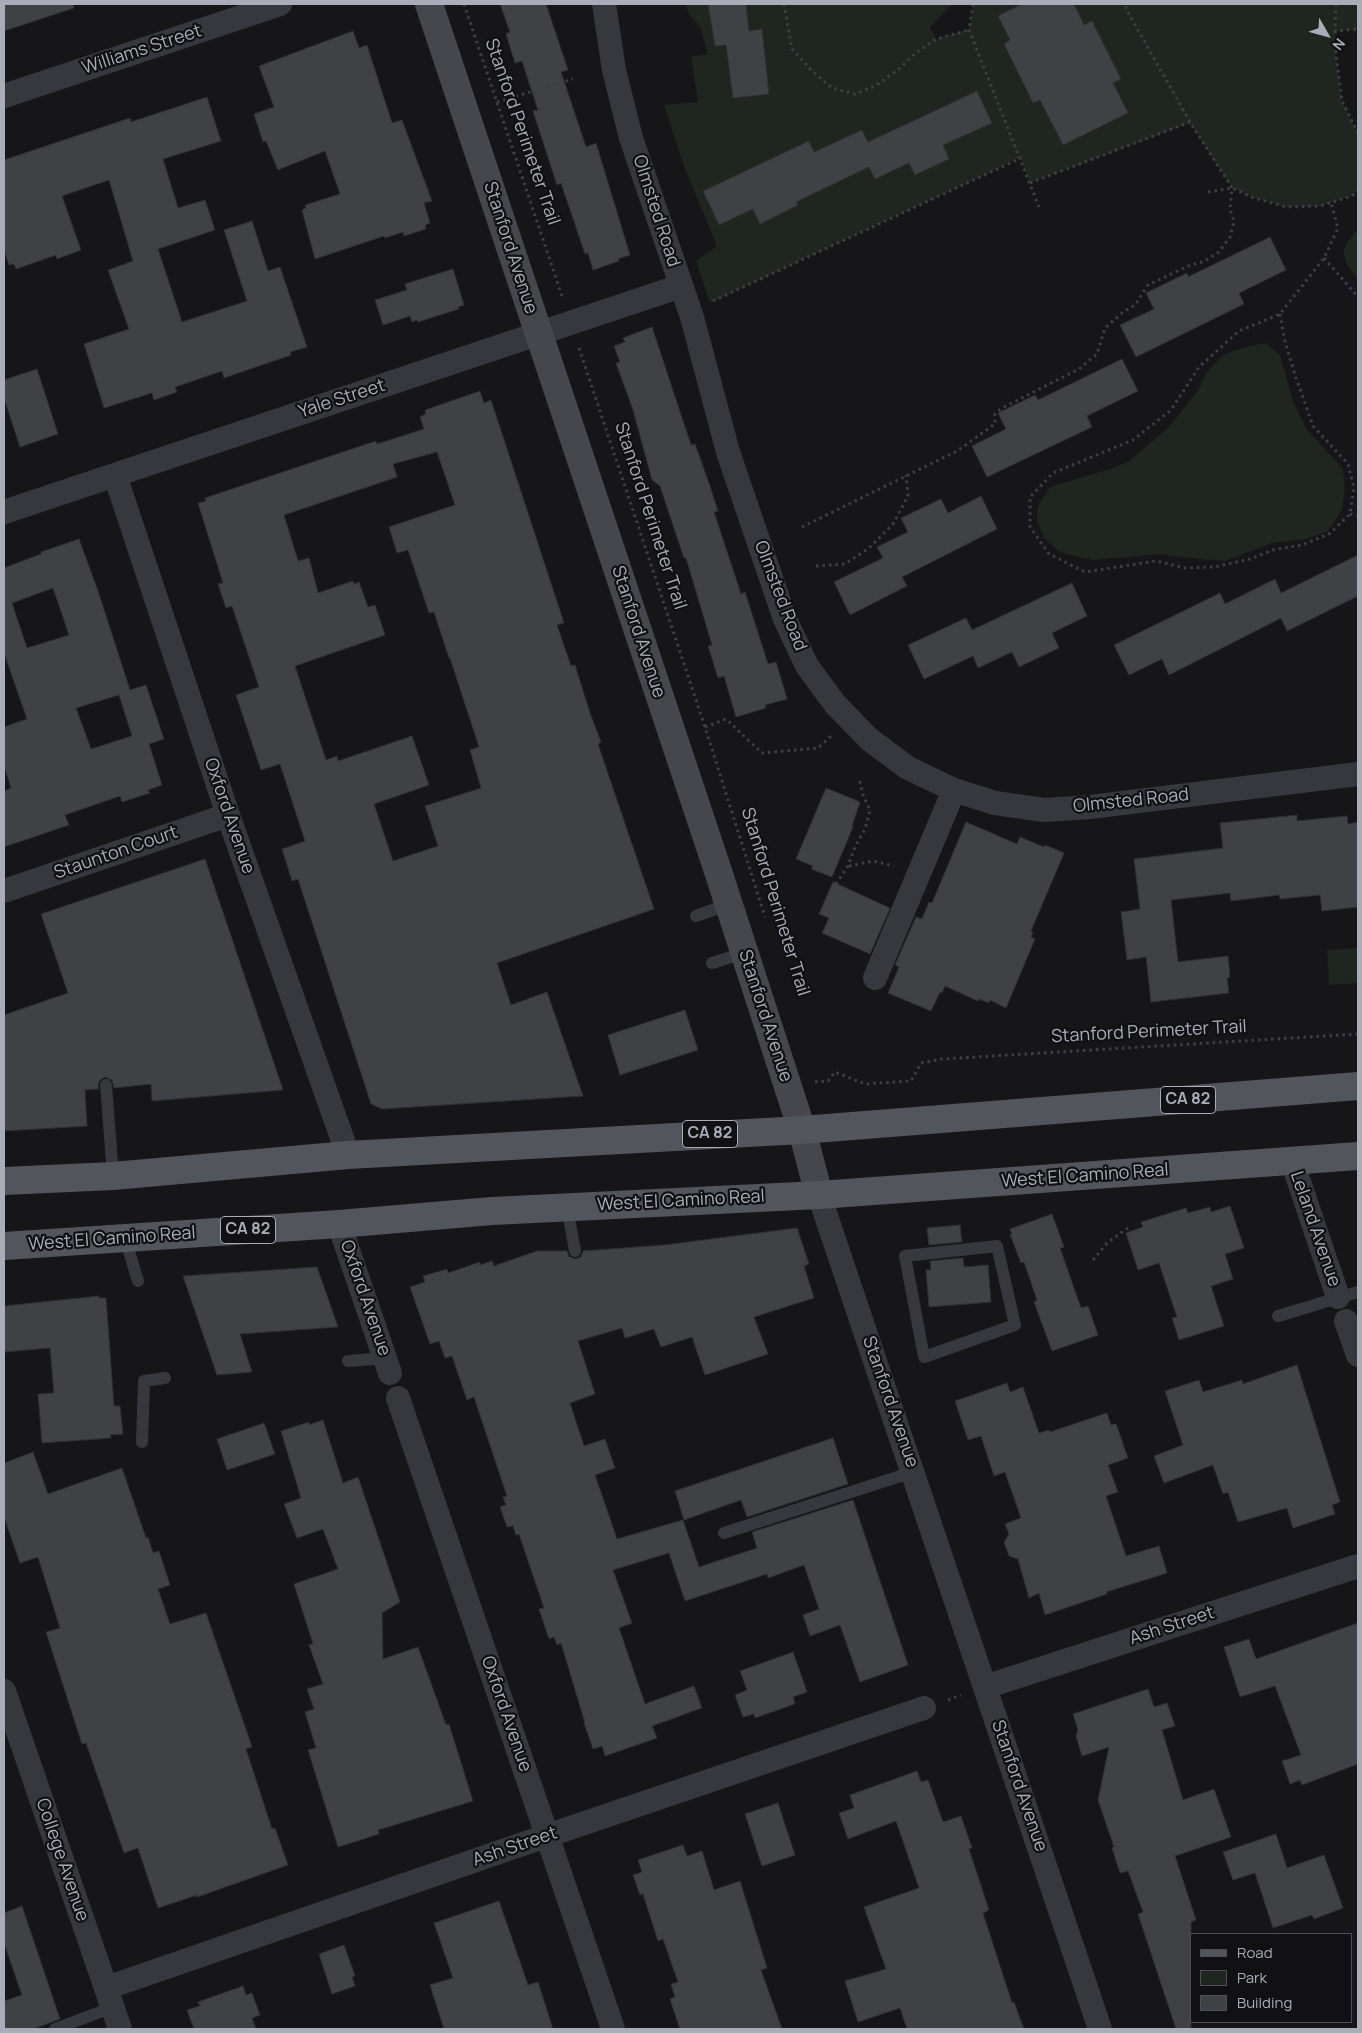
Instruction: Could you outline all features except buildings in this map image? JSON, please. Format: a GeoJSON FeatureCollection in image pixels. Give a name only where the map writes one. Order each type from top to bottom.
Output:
{"type":"FeatureCollection","features":[{"type":"Feature","properties":{"kind":"main road","name":"CA 82"},"geometry":{"type":"LineString","coordinates":[[4,1181],[113,1176],[348,1155],[802,1130],[1358,1086]]}},
{"type":"Feature","properties":{"kind":"main road","name":"West El Camino Real"},"geometry":{"type":"LineString","coordinates":[[4,1246],[339,1224],[567,1206],[819,1195],[1358,1156]]}},
{"type":"Feature","properties":{"kind":"street","name":"Williams Street"},"geometry":{"type":"LineString","coordinates":[[4,96],[280,4]]}},
{"type":"Feature","properties":{"kind":"street","name":"Stanford Avenue"},"geometry":{"type":"LineString","coordinates":[[429,4],[729,904],[802,1130],[819,1195],[1100,2029]]}},
{"type":"Feature","properties":{"kind":"street","name":"Olmsted Road"},"geometry":{"type":"LineString","coordinates":[[604,4],[614,70],[631,138],[689,310],[728,452],[785,619],[807,666],[835,704],[869,740],[908,768],[954,790],[995,803],[1044,810],[1090,807],[1358,774]]}},
{"type":"Feature","properties":{"kind":"street","name":"Yale Street"},"geometry":{"type":"LineString","coordinates":[[4,512],[681,286]]}},
{"type":"Feature","properties":{"kind":"street","name":"Oxford Avenue"},"geometry":{"type":"LineString","coordinates":[[115,475],[228,816],[348,1155]]}},
{"type":"Feature","properties":{"kind":"street"},"geometry":{"type":"LineString","coordinates":[[875,978],[954,790]]}},
{"type":"Feature","properties":{"kind":"street","name":"Staunton Court"},"geometry":{"type":"LineString","coordinates":[[4,891],[228,816]]}},
{"type":"Feature","properties":{"kind":"street","name":"Leland Avenue"},"geometry":{"type":"LineString","coordinates":[[1292,1161],[1348,1295]]}},
{"type":"Feature","properties":{"kind":"street","name":"Oxford Avenue"},"geometry":{"type":"LineString","coordinates":[[339,1224],[387,1366]]}},
{"type":"Feature","properties":{"kind":"street"},"geometry":{"type":"LineString","coordinates":[[1346,1321],[1358,1355]]}},
{"type":"Feature","properties":{"kind":"street","name":"Oxford Avenue"},"geometry":{"type":"LineString","coordinates":[[398,1398],[613,2029]]}},
{"type":"Feature","properties":{"kind":"street","name":"Ash Street"},"geometry":{"type":"LineString","coordinates":[[985,1687],[1358,1566]]}},
{"type":"Feature","properties":{"kind":"street","name":"College Avenue"},"geometry":{"type":"LineString","coordinates":[[4,1691],[113,2008]]}},
{"type":"Feature","properties":{"kind":"street","name":"Ash Street"},"geometry":{"type":"LineString","coordinates":[[113,2008],[548,1836],[924,1708]]}},
{"type":"Feature","properties":{"kind":"lane"},"geometry":{"type":"LineString","coordinates":[[696,916],[729,904]]}},
{"type":"Feature","properties":{"kind":"lane"},"geometry":{"type":"LineString","coordinates":[[712,963],[744,952]]}},
{"type":"Feature","properties":{"kind":"lane"},"geometry":{"type":"LineString","coordinates":[[106,1085],[113,1176]]}},
{"type":"Feature","properties":{"kind":"lane"},"geometry":{"type":"LineString","coordinates":[[567,1206],[575,1251]]}},
{"type":"Feature","properties":{"kind":"lane"},"geometry":{"type":"LineString","coordinates":[[125,1238],[138,1281]]}},
{"type":"Feature","properties":{"kind":"lane"},"geometry":{"type":"LineString","coordinates":[[998,1246],[1015,1325],[924,1357],[905,1256],[998,1246]]}},
{"type":"Feature","properties":{"kind":"lane"},"geometry":{"type":"LineString","coordinates":[[1278,1316],[1348,1295]]}},
{"type":"Feature","properties":{"kind":"lane"},"geometry":{"type":"LineString","coordinates":[[348,1361],[387,1366]]}},
{"type":"Feature","properties":{"kind":"lane"},"geometry":{"type":"LineString","coordinates":[[142,1442],[144,1381],[165,1378]]}},
{"type":"Feature","properties":{"kind":"lane"},"geometry":{"type":"LineString","coordinates":[[724,1533],[913,1472]]}},
{"type":"Feature","properties":{"kind":"lane"},"geometry":{"type":"LineString","coordinates":[[54,2029],[113,2008]]}},
{"type":"Feature","properties":{"kind":"path","name":"Stanford Perimeter Trail"},"geometry":{"type":"LineString","coordinates":[[464,4],[706,727],[768,926]]}},
{"type":"Feature","properties":{"kind":"path"},"geometry":{"type":"LineString","coordinates":[[784,4],[792,49],[811,70],[832,88],[854,94],[875,86],[900,68],[916,52],[936,39],[969,30]]}},
{"type":"Feature","properties":{"kind":"path"},"geometry":{"type":"LineString","coordinates":[[973,4],[969,30],[1039,207]]}},
{"type":"Feature","properties":{"kind":"path"},"geometry":{"type":"LineString","coordinates":[[1126,4],[1126,9],[1190,122],[1232,188],[1254,198],[1286,207],[1320,206],[1352,196],[1358,190]]}},
{"type":"Feature","properties":{"kind":"path"},"geometry":{"type":"LineString","coordinates":[[1336,4],[1336,55],[1342,100],[1358,134]]}},
{"type":"Feature","properties":{"kind":"path"},"geometry":{"type":"LineString","coordinates":[[1335,31],[1358,29]]}},
{"type":"Feature","properties":{"kind":"path"},"geometry":{"type":"LineString","coordinates":[[497,102],[573,78]]}},
{"type":"Feature","properties":{"kind":"path"},"geometry":{"type":"LineString","coordinates":[[1030,183],[1190,122]]}},
{"type":"Feature","properties":{"kind":"path"},"geometry":{"type":"LineString","coordinates":[[689,310],[710,303],[1021,158]]}},
{"type":"Feature","properties":{"kind":"path"},"geometry":{"type":"LineString","coordinates":[[1208,192],[1232,188]]}},
{"type":"Feature","properties":{"kind":"path"},"geometry":{"type":"LineString","coordinates":[[802,527],[957,451],[995,424],[995,414],[1002,408],[1079,368],[1097,354],[1105,328],[1123,312],[1135,305],[1148,286],[1188,266],[1205,261],[1219,252],[1230,237],[1234,222],[1230,209],[1232,188]]}},
{"type":"Feature","properties":{"kind":"path"},"geometry":{"type":"LineString","coordinates":[[1280,314],[1285,342],[1313,426],[1348,464],[1354,488],[1350,514],[1329,534],[1302,545],[1273,550],[1250,559],[1214,567],[1185,568],[1156,562],[1085,572],[1049,554],[1030,527],[1030,497],[1053,473],[1133,440],[1170,410],[1199,367],[1239,331],[1280,314],[1324,258],[1338,228],[1331,203]]}},
{"type":"Feature","properties":{"kind":"path"},"geometry":{"type":"LineString","coordinates":[[1324,258],[1358,297]]}},
{"type":"Feature","properties":{"kind":"path"},"geometry":{"type":"LineString","coordinates":[[816,566],[845,564],[869,548],[893,524],[908,496],[906,475]]}},
{"type":"Feature","properties":{"kind":"path"},"geometry":{"type":"LineString","coordinates":[[1350,514],[1358,516]]}},
{"type":"Feature","properties":{"kind":"path"},"geometry":{"type":"LineString","coordinates":[[706,727],[726,719],[762,753],[818,748],[849,719]]}},
{"type":"Feature","properties":{"kind":"path"},"geometry":{"type":"LineString","coordinates":[[836,884],[848,866],[866,828],[870,810],[863,795],[859,779]]}},
{"type":"Feature","properties":{"kind":"path"},"geometry":{"type":"LineString","coordinates":[[848,866],[873,861],[893,866],[916,878]]}},
{"type":"Feature","properties":{"kind":"path","name":"Stanford Perimeter Trail"},"geometry":{"type":"LineString","coordinates":[[828,1081],[835,1072],[865,1084],[911,1081],[920,1063],[942,1058],[1358,1034]]}},
{"type":"Feature","properties":{"kind":"path"},"geometry":{"type":"LineString","coordinates":[[1093,1260],[1107,1243],[1128,1228]]}},
{"type":"Feature","properties":{"kind":"path"},"geometry":{"type":"LineString","coordinates":[[924,1708],[985,1687]]}},
{"type":"Feature","properties":{"kind":"green space"},"geometry":{"type":"Polygon","coordinates":[[[685,4],[952,4],[930,27],[936,39],[969,29],[973,4],[1358,4],[1358,29],[1335,32],[1342,101],[1358,133],[1358,190],[1352,196],[1320,206],[1286,207],[1254,198],[1232,188],[1190,123],[1030,183],[1020,158],[710,303],[696,261],[717,246],[685,169],[664,105],[698,102],[691,57],[708,54],[700,27],[690,16],[685,4]]]}},
{"type":"Feature","properties":{"kind":"green space"},"geometry":{"type":"Polygon","coordinates":[[[1358,229],[1358,279],[1347,265],[1343,252],[1348,241],[1358,229]]]}},
{"type":"Feature","properties":{"kind":"green space"},"geometry":{"type":"Polygon","coordinates":[[[1266,343],[1280,355],[1293,401],[1306,428],[1343,469],[1345,489],[1342,510],[1328,531],[1306,539],[1272,543],[1225,561],[1161,554],[1093,560],[1061,553],[1044,538],[1037,521],[1038,506],[1050,487],[1113,468],[1129,461],[1168,428],[1197,392],[1207,372],[1223,355],[1242,348],[1266,343]]]}},
{"type":"Feature","properties":{"kind":"green space"},"geometry":{"type":"Polygon","coordinates":[[[1358,948],[1358,983],[1329,985],[1327,950],[1358,948]]]}}]}
